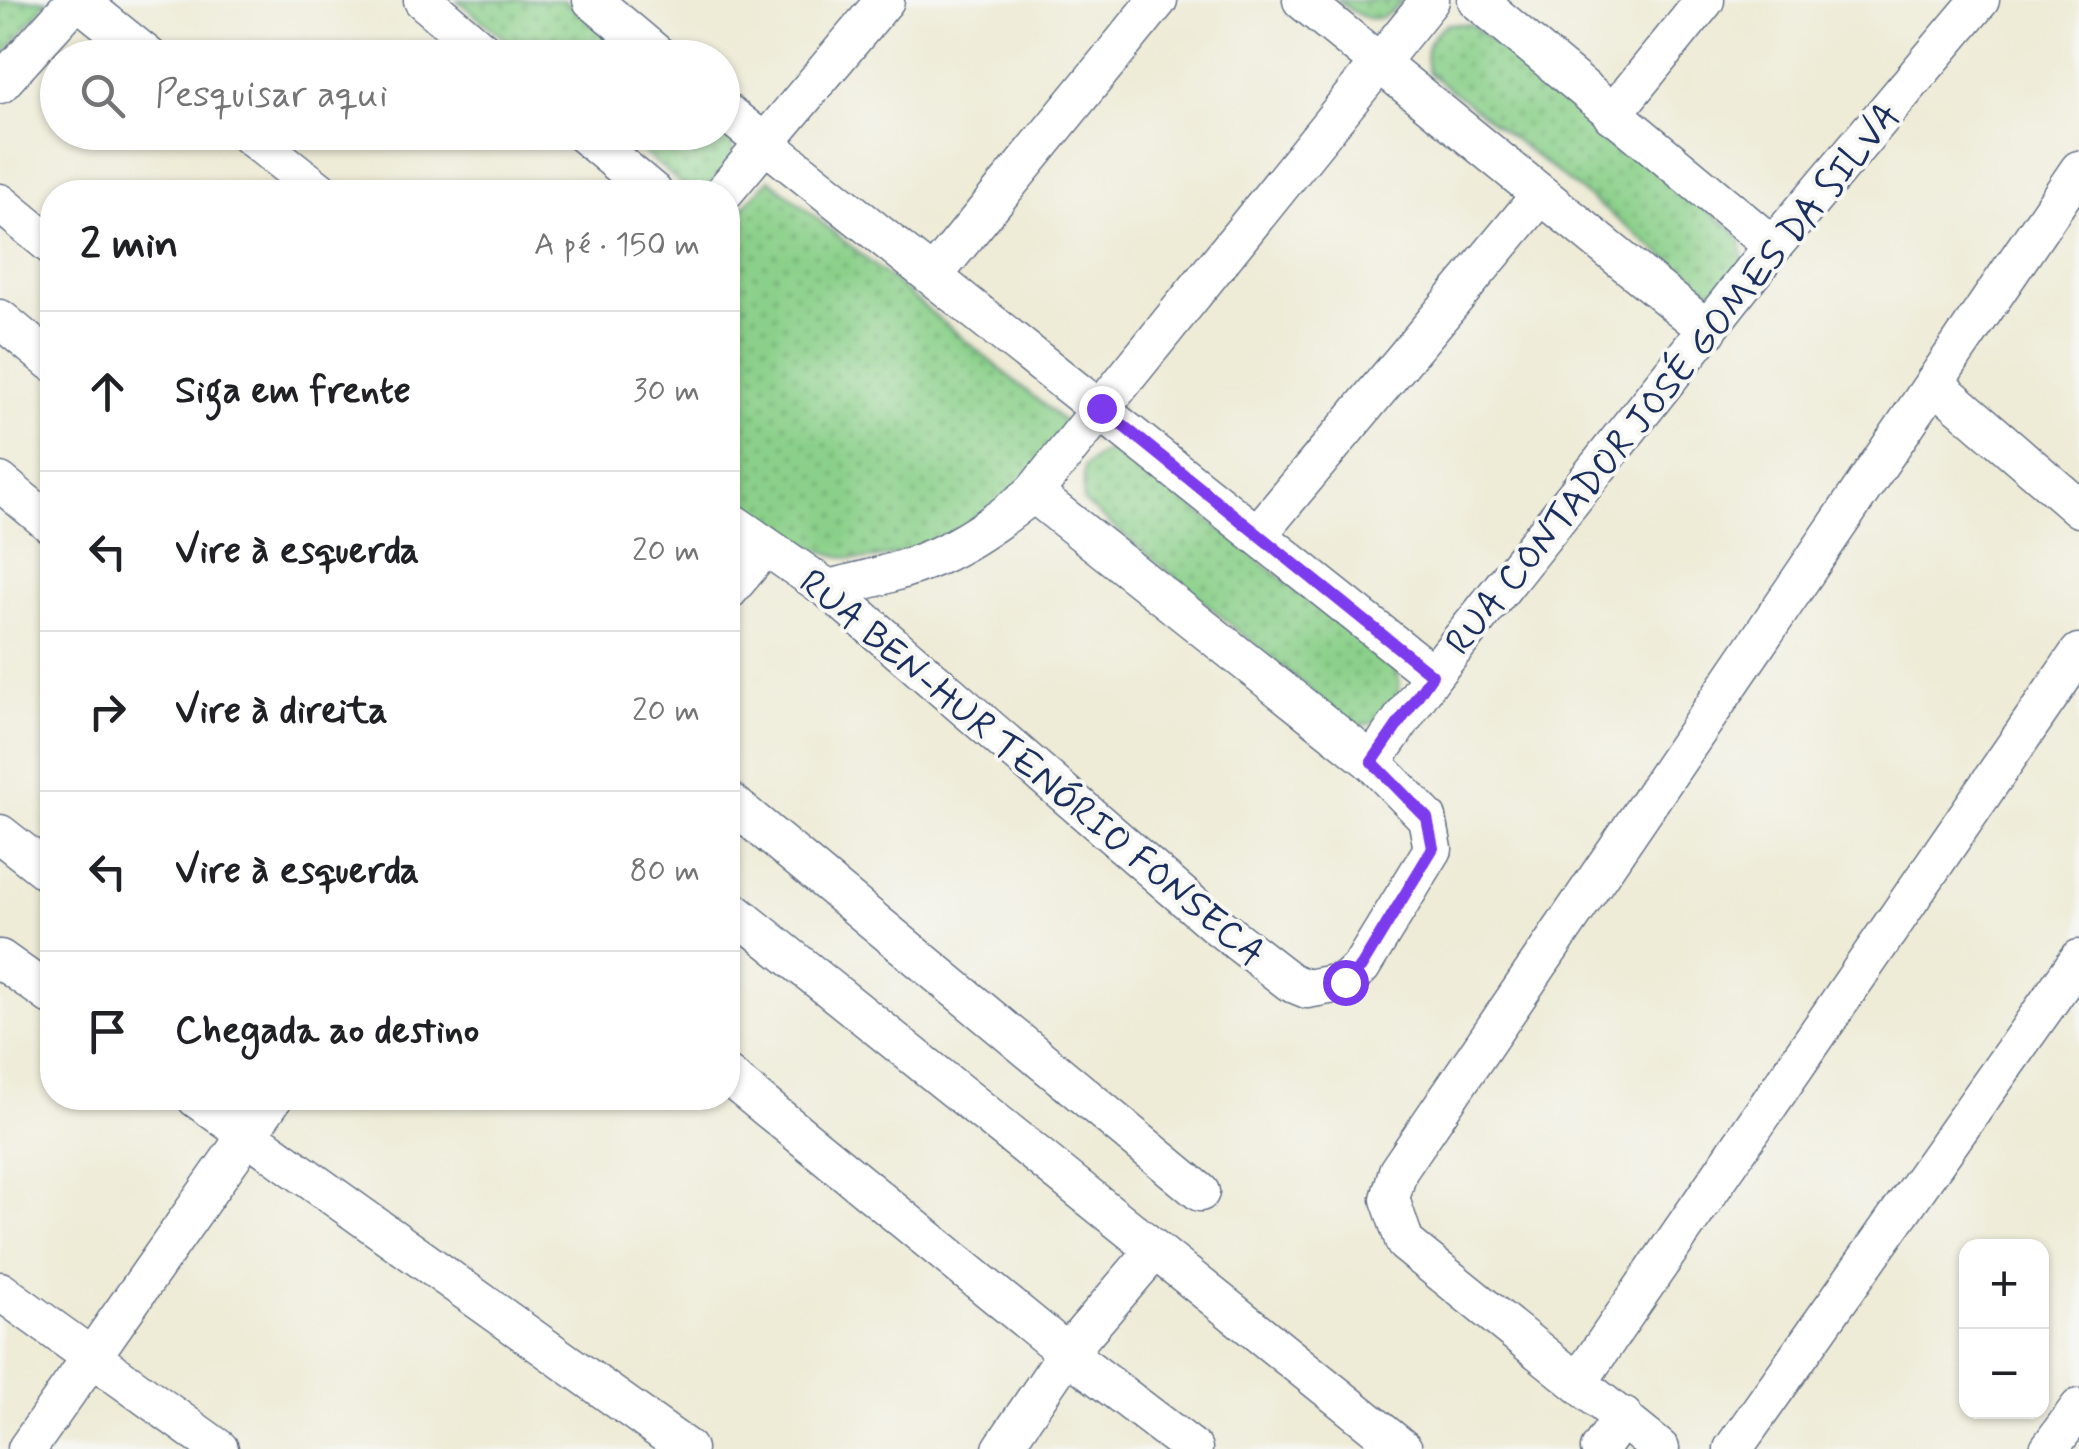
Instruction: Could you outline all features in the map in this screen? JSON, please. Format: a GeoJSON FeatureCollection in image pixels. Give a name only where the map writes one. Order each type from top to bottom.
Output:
{"type":"FeatureCollection","features":[{"type":"Feature","properties":{"kind":"street"},"geometry":{"type":"LineString","coordinates":[[40,40],[77,0],[127,40]]}},
{"type":"Feature","properties":{"kind":"street"},"geometry":{"type":"LineString","coordinates":[[422,0],[470,40]]}},
{"type":"Feature","properties":{"kind":"street"},"geometry":{"type":"LineString","coordinates":[[733,180],[885,0]]}},
{"type":"Feature","properties":{"kind":"street"},"geometry":{"type":"LineString","coordinates":[[933,276],[1158,0]]}},
{"type":"Feature","properties":{"kind":"street"},"geometry":{"type":"LineString","coordinates":[[1302,0],[1708,330]]}},
{"type":"Feature","properties":{"kind":"street"},"geometry":{"type":"LineString","coordinates":[[828,589],[916,568],[980,537],[1033,493],[1430,0]]}},
{"type":"Feature","properties":{"kind":"street"},"geometry":{"type":"LineString","coordinates":[[1477,0],[1773,246]]}},
{"type":"Feature","properties":{"kind":"street"},"geometry":{"type":"LineString","coordinates":[[1612,115],[1705,0]]}},
{"type":"Feature","properties":{"kind":"street","name":"RUA CONTADOR JOSÉ GOMES DA SILVA"},"geometry":{"type":"LineString","coordinates":[[1372,762],[1432,675],[1773,246],[1980,0]]}},
{"type":"Feature","properties":{"kind":"street"},"geometry":{"type":"LineString","coordinates":[[599,2],[641,40]]}},
{"type":"Feature","properties":{"kind":"street"},"geometry":{"type":"LineString","coordinates":[[0,84],[40,40]]}},
{"type":"Feature","properties":{"kind":"street"},"geometry":{"type":"LineString","coordinates":[[740,123],[1432,675]]}},
{"type":"Feature","properties":{"kind":"street"},"geometry":{"type":"LineString","coordinates":[[268,150],[306,180]]}},
{"type":"Feature","properties":{"kind":"street"},"geometry":{"type":"LineString","coordinates":[[603,150],[639,180]]}},
{"type":"Feature","properties":{"kind":"street"},"geometry":{"type":"LineString","coordinates":[[1660,1449],[1580,1380],[1405,1243],[1390,1199],[1398,1170],[2079,170]]}},
{"type":"Feature","properties":{"kind":"street"},"geometry":{"type":"LineString","coordinates":[[1257,535],[1540,196]]}},
{"type":"Feature","properties":{"kind":"street"},"geometry":{"type":"LineString","coordinates":[[0,203],[40,236]]}},
{"type":"Feature","properties":{"kind":"street"},"geometry":{"type":"LineString","coordinates":[[0,319],[40,352]]}},
{"type":"Feature","properties":{"kind":"street"},"geometry":{"type":"LineString","coordinates":[[1934,383],[2079,508]]}},
{"type":"Feature","properties":{"kind":"street"},"geometry":{"type":"LineString","coordinates":[[0,482],[40,515]]}},
{"type":"Feature","properties":{"kind":"street"},"geometry":{"type":"LineString","coordinates":[[1033,493],[1372,762]]}},
{"type":"Feature","properties":{"kind":"street","name":"RUA BEN-HUR TENÓRIO FONSECA"},"geometry":{"type":"LineString","coordinates":[[740,529],[828,589],[1215,924],[1290,982],[1308,989],[1345,982],[1361,967],[1433,848],[1427,818],[1372,762]]}},
{"type":"Feature","properties":{"kind":"street"},"geometry":{"type":"LineString","coordinates":[[740,577],[766,547]]}},
{"type":"Feature","properties":{"kind":"street"},"geometry":{"type":"LineString","coordinates":[[1580,1380],[2079,653]]}},
{"type":"Feature","properties":{"kind":"street"},"geometry":{"type":"LineString","coordinates":[[740,810],[1200,1192]]}},
{"type":"Feature","properties":{"kind":"street"},"geometry":{"type":"LineString","coordinates":[[0,834],[40,866]]}},
{"type":"Feature","properties":{"kind":"street"},"geometry":{"type":"LineString","coordinates":[[740,917],[1403,1449]]}},
{"type":"Feature","properties":{"kind":"street"},"geometry":{"type":"LineString","coordinates":[[0,959],[40,987]]}},
{"type":"Feature","properties":{"kind":"street"},"geometry":{"type":"LineString","coordinates":[[1732,1449],[2079,959]]}},
{"type":"Feature","properties":{"kind":"street"},"geometry":{"type":"LineString","coordinates":[[740,1086],[1067,1353],[1193,1449]]}},
{"type":"Feature","properties":{"kind":"street"},"geometry":{"type":"LineString","coordinates":[[213,1110],[687,1449]]}},
{"type":"Feature","properties":{"kind":"street"},"geometry":{"type":"LineString","coordinates":[[27,1449],[266,1110]]}},
{"type":"Feature","properties":{"kind":"street"},"geometry":{"type":"LineString","coordinates":[[1002,1449],[1067,1353],[1154,1252]]}},
{"type":"Feature","properties":{"kind":"street"},"geometry":{"type":"LineString","coordinates":[[0,1291],[219,1449]]}},
{"type":"Feature","properties":{"kind":"street"},"geometry":{"type":"LineString","coordinates":[[2049,1449],[2079,1408]]}},
{"type":"Feature","properties":{"kind":"street"},"geometry":{"type":"LineString","coordinates":[[1600,1449],[1623,1416]]}},
{"type":"Feature","properties":{"kind":"green space"},"geometry":{"type":"Polygon","coordinates":[[[0,0],[48,0],[0,60],[0,0]]]}},
{"type":"Feature","properties":{"kind":"green space"},"geometry":{"type":"Polygon","coordinates":[[[457,0],[564,0],[613,40],[506,40],[457,0]]]}},
{"type":"Feature","properties":{"kind":"green space"},"geometry":{"type":"Polygon","coordinates":[[[1337,0],[1402,0],[1386,15],[1370,18],[1337,0]]]}},
{"type":"Feature","properties":{"kind":"green space"},"geometry":{"type":"Polygon","coordinates":[[[1447,24],[1470,24],[1741,236],[1743,260],[1720,287],[1708,290],[1429,73],[1428,45],[1447,24]]]}},
{"type":"Feature","properties":{"kind":"green space"},"geometry":{"type":"Polygon","coordinates":[[[640,150],[733,150],[734,160],[716,180],[677,180],[640,150]]]}},
{"type":"Feature","properties":{"kind":"green space"},"geometry":{"type":"Polygon","coordinates":[[[769,179],[1068,425],[1022,484],[966,526],[908,551],[869,559],[833,554],[792,538],[740,502],[740,211],[769,179]]]}},
{"type":"Feature","properties":{"kind":"green space"},"geometry":{"type":"Polygon","coordinates":[[[1125,452],[1398,672],[1398,694],[1390,711],[1374,722],[1352,725],[1083,501],[1084,467],[1102,453],[1125,452]]]}},
{"type":"Feature","properties":{"kind":"route"},"geometry":{"type":"LineString","coordinates":[[1101,408],[1432,675],[1372,762],[1427,818],[1433,848],[1361,967],[1345,982]]}}]}
